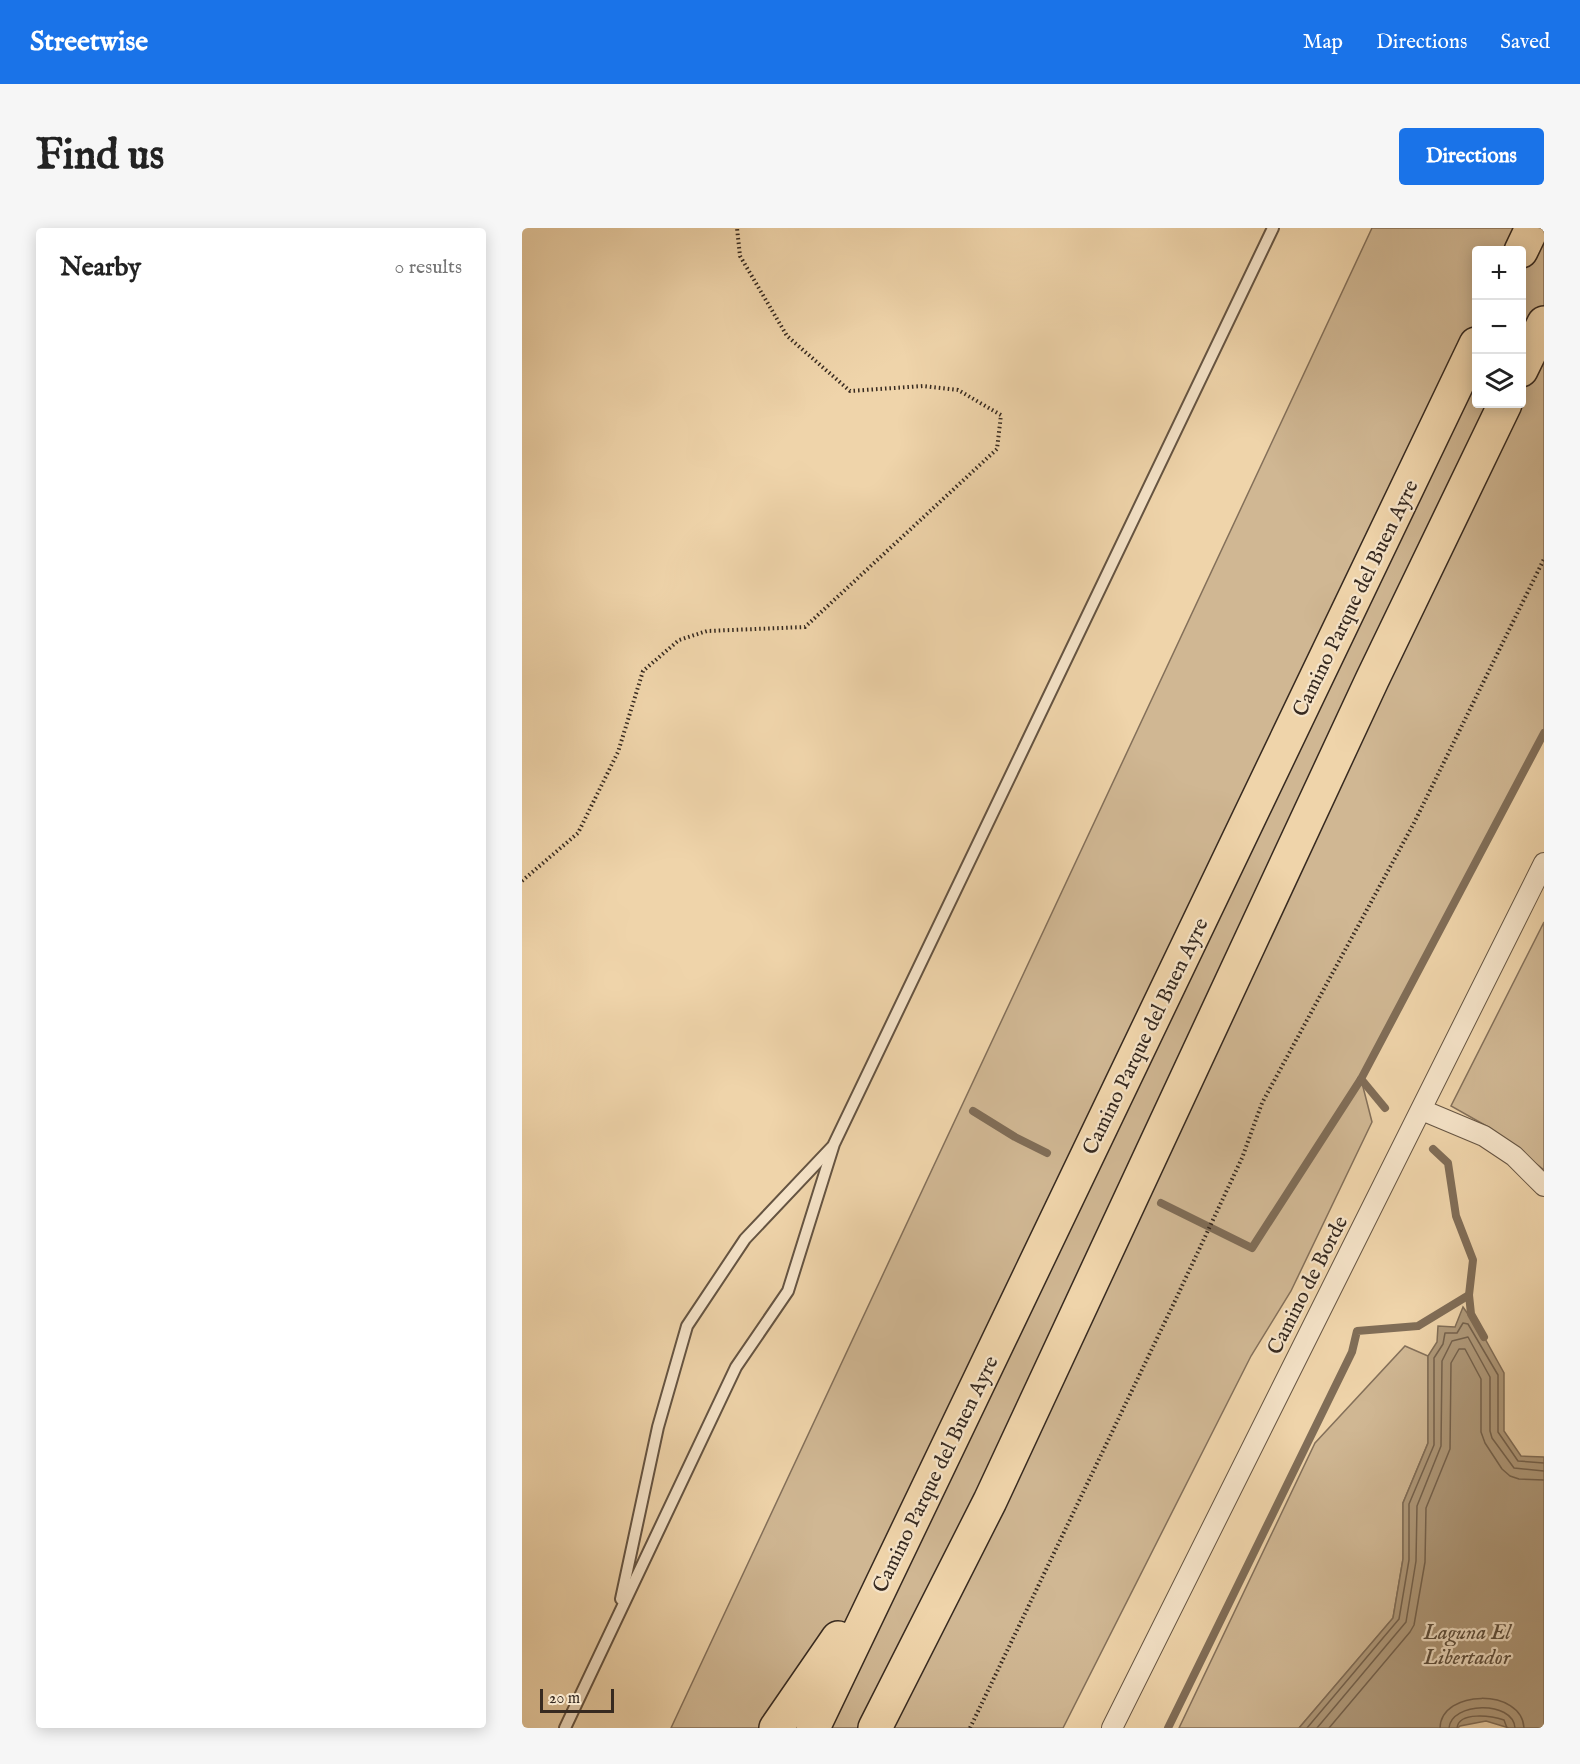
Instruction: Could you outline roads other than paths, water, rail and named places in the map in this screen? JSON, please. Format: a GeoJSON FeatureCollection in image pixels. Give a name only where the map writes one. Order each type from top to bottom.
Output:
{"type":"FeatureCollection","features":[{"type":"Feature","properties":{"kind":"highway"},"geometry":{"type":"LineString","coordinates":[[1523,246],[1532,228]]}},
{"type":"Feature","properties":{"kind":"highway"},"geometry":{"type":"LineString","coordinates":[[1526,360],[1544,323]]}},
{"type":"Feature","properties":{"kind":"highway","name":"Camino Parque del Buen Ayre"},"geometry":{"type":"LineString","coordinates":[[813,1728],[1472,352]]}},
{"type":"Feature","properties":{"kind":"highway"},"geometry":{"type":"LineString","coordinates":[[875,1728],[990,1501],[1372,680],[1503,408]]}},
{"type":"Feature","properties":{"kind":"highway"},"geometry":{"type":"LineString","coordinates":[[776,1728],[899,1550]]}},
{"type":"Feature","properties":{"kind":"street","name":"Camino de Borde"},"geometry":{"type":"LineString","coordinates":[[1112,1728],[1544,863]]}},
{"type":"Feature","properties":{"kind":"street"},"geometry":{"type":"LineString","coordinates":[[1422,1110],[1484,1136],[1514,1156],[1544,1186]]}},
{"type":"Feature","properties":{"kind":"lane"},"geometry":{"type":"LineString","coordinates":[[565,1728],[736,1367],[788,1291],[834,1144],[1273,228]]}},
{"type":"Feature","properties":{"kind":"lane"},"geometry":{"type":"LineString","coordinates":[[617,1617],[658,1427],[687,1326],[745,1239],[834,1144]]}},
{"type":"Feature","properties":{"kind":"water","name":"Laguna El Libertador"},"geometry":{"type":"Polygon","coordinates":[[[1463,1307],[1484,1337],[1504,1373],[1504,1431],[1521,1456],[1544,1457],[1544,1728],[1509,1728],[1486,1721],[1458,1728],[1299,1728],[1393,1618],[1403,1559],[1403,1503],[1428,1443],[1428,1356],[1437,1342],[1438,1326],[1455,1327],[1463,1307]]]}},
{"type":"Feature","properties":{"kind":"waterway"},"geometry":{"type":"LineString","coordinates":[[1161,1203],[1252,1248],[1361,1079],[1544,733]]}},
{"type":"Feature","properties":{"kind":"waterway"},"geometry":{"type":"LineString","coordinates":[[1361,1079],[1385,1108]]}},
{"type":"Feature","properties":{"kind":"waterway"},"geometry":{"type":"LineString","coordinates":[[973,1111],[1015,1137],[1047,1153]]}},
{"type":"Feature","properties":{"kind":"waterway"},"geometry":{"type":"LineString","coordinates":[[1168,1728],[1352,1352],[1357,1331],[1418,1326],[1469,1295],[1473,1260],[1456,1216],[1448,1163],[1433,1149]]}},
{"type":"Feature","properties":{"kind":"waterway"},"geometry":{"type":"LineString","coordinates":[[1469,1295],[1471,1314],[1484,1337]]}}]}
